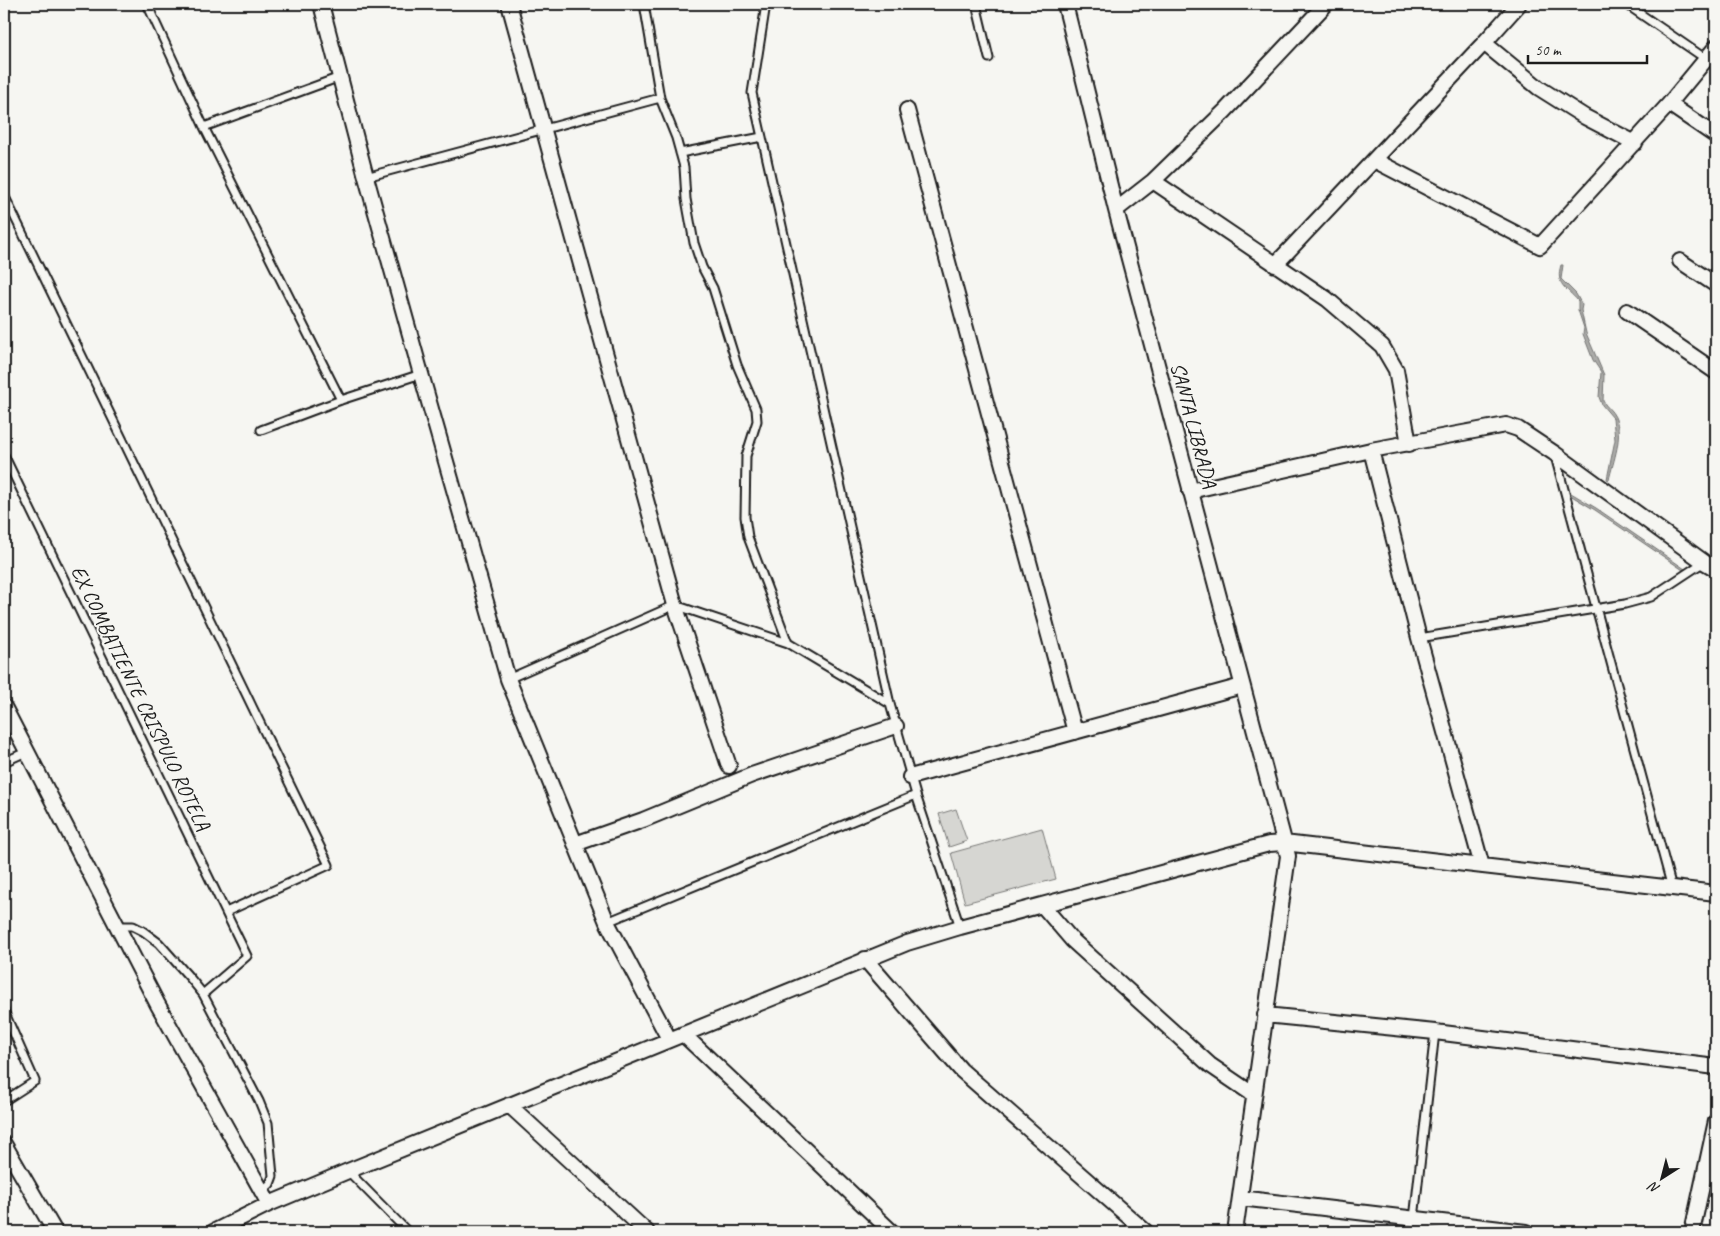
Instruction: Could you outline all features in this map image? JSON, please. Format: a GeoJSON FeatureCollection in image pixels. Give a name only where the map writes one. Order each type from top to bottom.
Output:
{"type":"FeatureCollection","features":[{"type":"Feature","properties":{"kind":"street"},"geometry":{"type":"LineString","coordinates":[[321,4],[366,177],[508,678],[607,922],[669,1039]]}},
{"type":"Feature","properties":{"kind":"street"},"geometry":{"type":"LineString","coordinates":[[508,4],[675,605],[729,766]]}},
{"type":"Feature","properties":{"kind":"street","name":"SANTA LIBRADA"},"geometry":{"type":"LineString","coordinates":[[1065,4],[1116,210],[1286,850]]}},
{"type":"Feature","properties":{"kind":"street"},"geometry":{"type":"LineString","coordinates":[[1116,210],[1153,181],[1225,111],[1326,4]]}},
{"type":"Feature","properties":{"kind":"street"},"geometry":{"type":"LineString","coordinates":[[1275,265],[1519,4]]}},
{"type":"Feature","properties":{"kind":"street"},"geometry":{"type":"LineString","coordinates":[[1484,43],[1539,88],[1585,116],[1635,142]]}},
{"type":"Feature","properties":{"kind":"street"},"geometry":{"type":"LineString","coordinates":[[1374,160],[1540,246],[1669,104],[1716,47]]}},
{"type":"Feature","properties":{"kind":"street"},"geometry":{"type":"LineString","coordinates":[[1669,104],[1716,136]]}},
{"type":"Feature","properties":{"kind":"street"},"geometry":{"type":"LineString","coordinates":[[907,110],[1075,732]]}},
{"type":"Feature","properties":{"kind":"street"},"geometry":{"type":"LineString","coordinates":[[1153,181],[1327,299],[1382,346],[1396,370],[1409,444]]}},
{"type":"Feature","properties":{"kind":"street"},"geometry":{"type":"LineString","coordinates":[[1680,261],[1716,285]]}},
{"type":"Feature","properties":{"kind":"street"},"geometry":{"type":"LineString","coordinates":[[1627,312],[1716,372]]}},
{"type":"Feature","properties":{"kind":"street"},"geometry":{"type":"LineString","coordinates":[[1190,491],[1371,450],[1506,425],[1518,429],[1554,453],[1710,565]]}},
{"type":"Feature","properties":{"kind":"street"},"geometry":{"type":"LineString","coordinates":[[1371,450],[1419,638],[1482,866]]}},
{"type":"Feature","properties":{"kind":"street"},"geometry":{"type":"LineString","coordinates":[[910,776],[1242,686]]}},
{"type":"Feature","properties":{"kind":"street"},"geometry":{"type":"LineString","coordinates":[[4,707],[158,1005],[269,1204]]}},
{"type":"Feature","properties":{"kind":"street"},"geometry":{"type":"LineString","coordinates":[[575,844],[643,820],[752,775],[896,726]]}},
{"type":"Feature","properties":{"kind":"street"},"geometry":{"type":"LineString","coordinates":[[213,1232],[269,1204],[348,1171],[907,943],[1269,844],[1286,850],[1482,866],[1716,893]]}},
{"type":"Feature","properties":{"kind":"street"},"geometry":{"type":"LineString","coordinates":[[1235,1232],[1286,850]]}},
{"type":"Feature","properties":{"kind":"street"},"geometry":{"type":"LineString","coordinates":[[1042,905],[1072,940],[1210,1065],[1254,1095]]}},
{"type":"Feature","properties":{"kind":"street"},"geometry":{"type":"LineString","coordinates":[[865,959],[962,1070],[1146,1232]]}},
{"type":"Feature","properties":{"kind":"street"},"geometry":{"type":"LineString","coordinates":[[1265,1015],[1435,1032],[1716,1067]]}},
{"type":"Feature","properties":{"kind":"street"},"geometry":{"type":"LineString","coordinates":[[683,1034],[892,1232]]}},
{"type":"Feature","properties":{"kind":"street"},"geometry":{"type":"LineString","coordinates":[[508,1105],[647,1232]]}},
{"type":"Feature","properties":{"kind":"street"},"geometry":{"type":"LineString","coordinates":[[1692,1232],[1716,1121]]}},
{"type":"Feature","properties":{"kind":"street"},"geometry":{"type":"LineString","coordinates":[[4,1144],[54,1232]]}},
{"type":"Feature","properties":{"kind":"street"},"geometry":{"type":"LineString","coordinates":[[1240,1198],[1414,1218],[1480,1229],[1526,1232]]}},
{"type":"Feature","properties":{"kind":"lane"},"geometry":{"type":"LineString","coordinates":[[147,4],[204,127],[341,400]]}},
{"type":"Feature","properties":{"kind":"lane"},"geometry":{"type":"LineString","coordinates":[[644,4],[660,98],[684,167],[686,199],[697,255],[714,288],[736,365],[756,408],[757,422],[746,456],[745,517],[748,537],[788,643]]}},
{"type":"Feature","properties":{"kind":"lane"},"geometry":{"type":"LineString","coordinates":[[766,4],[752,93],[890,704],[910,776],[960,927]]}},
{"type":"Feature","properties":{"kind":"lane"},"geometry":{"type":"LineString","coordinates":[[976,4],[989,58]]}},
{"type":"Feature","properties":{"kind":"lane"},"geometry":{"type":"LineString","coordinates":[[1626,4],[1706,59]]}},
{"type":"Feature","properties":{"kind":"lane"},"geometry":{"type":"LineString","coordinates":[[204,127],[340,77]]}},
{"type":"Feature","properties":{"kind":"lane"},"geometry":{"type":"LineString","coordinates":[[366,177],[660,98]]}},
{"type":"Feature","properties":{"kind":"lane"},"geometry":{"type":"LineString","coordinates":[[680,154],[762,137]]}},
{"type":"Feature","properties":{"kind":"lane"},"geometry":{"type":"LineString","coordinates":[[4,195],[328,865],[226,912]]}},
{"type":"Feature","properties":{"kind":"lane"},"geometry":{"type":"LineString","coordinates":[[261,430],[341,400],[421,374]]}},
{"type":"Feature","properties":{"kind":"lane"},"geometry":{"type":"LineString","coordinates":[[1554,453],[1672,888]]}},
{"type":"Feature","properties":{"kind":"lane","name":"EX COMBATIENTE CRISPULO ROTELA"},"geometry":{"type":"LineString","coordinates":[[4,454],[247,956],[203,994]]}},
{"type":"Feature","properties":{"kind":"lane"},"geometry":{"type":"LineString","coordinates":[[1419,638],[1625,604],[1651,597],[1710,565]]}},
{"type":"Feature","properties":{"kind":"lane"},"geometry":{"type":"LineString","coordinates":[[508,678],[675,605],[788,643],[890,704]]}},
{"type":"Feature","properties":{"kind":"lane"},"geometry":{"type":"LineString","coordinates":[[4,762],[26,752]]}},
{"type":"Feature","properties":{"kind":"lane"},"geometry":{"type":"LineString","coordinates":[[607,922],[916,795]]}},
{"type":"Feature","properties":{"kind":"lane"},"geometry":{"type":"LineString","coordinates":[[117,926],[133,926],[159,943],[203,994],[259,1101],[268,1123],[273,1176],[272,1181],[262,1192]]}},
{"type":"Feature","properties":{"kind":"lane"},"geometry":{"type":"LineString","coordinates":[[4,1011],[35,1082],[4,1101]]}},
{"type":"Feature","properties":{"kind":"lane"},"geometry":{"type":"LineString","coordinates":[[1414,1218],[1435,1032]]}},
{"type":"Feature","properties":{"kind":"lane"},"geometry":{"type":"LineString","coordinates":[[348,1171],[408,1232]]}},
{"type":"Feature","properties":{"kind":"shaded area"},"geometry":{"type":"Polygon","coordinates":[[[1561,265],[1563,265],[1561,279],[1576,294],[1582,305],[1581,310],[1586,333],[1604,375],[1603,401],[1614,415],[1617,424],[1617,448],[1609,480],[1607,479],[1615,440],[1613,418],[1602,405],[1599,397],[1601,372],[1593,360],[1583,334],[1584,328],[1578,310],[1578,301],[1566,289],[1559,277],[1561,265]]]}},
{"type":"Feature","properties":{"kind":"shaded area"},"geometry":{"type":"Polygon","coordinates":[[[1571,493],[1685,569],[1683,570],[1570,495],[1571,493]]]}},
{"type":"Feature","properties":{"kind":"shaded area"},"geometry":{"type":"Polygon","coordinates":[[[956,809],[967,841],[949,847],[939,814],[956,809]]]}},
{"type":"Feature","properties":{"kind":"shaded area"},"geometry":{"type":"Polygon","coordinates":[[[1042,828],[1056,879],[965,903],[951,853],[1042,828]]]}}]}
